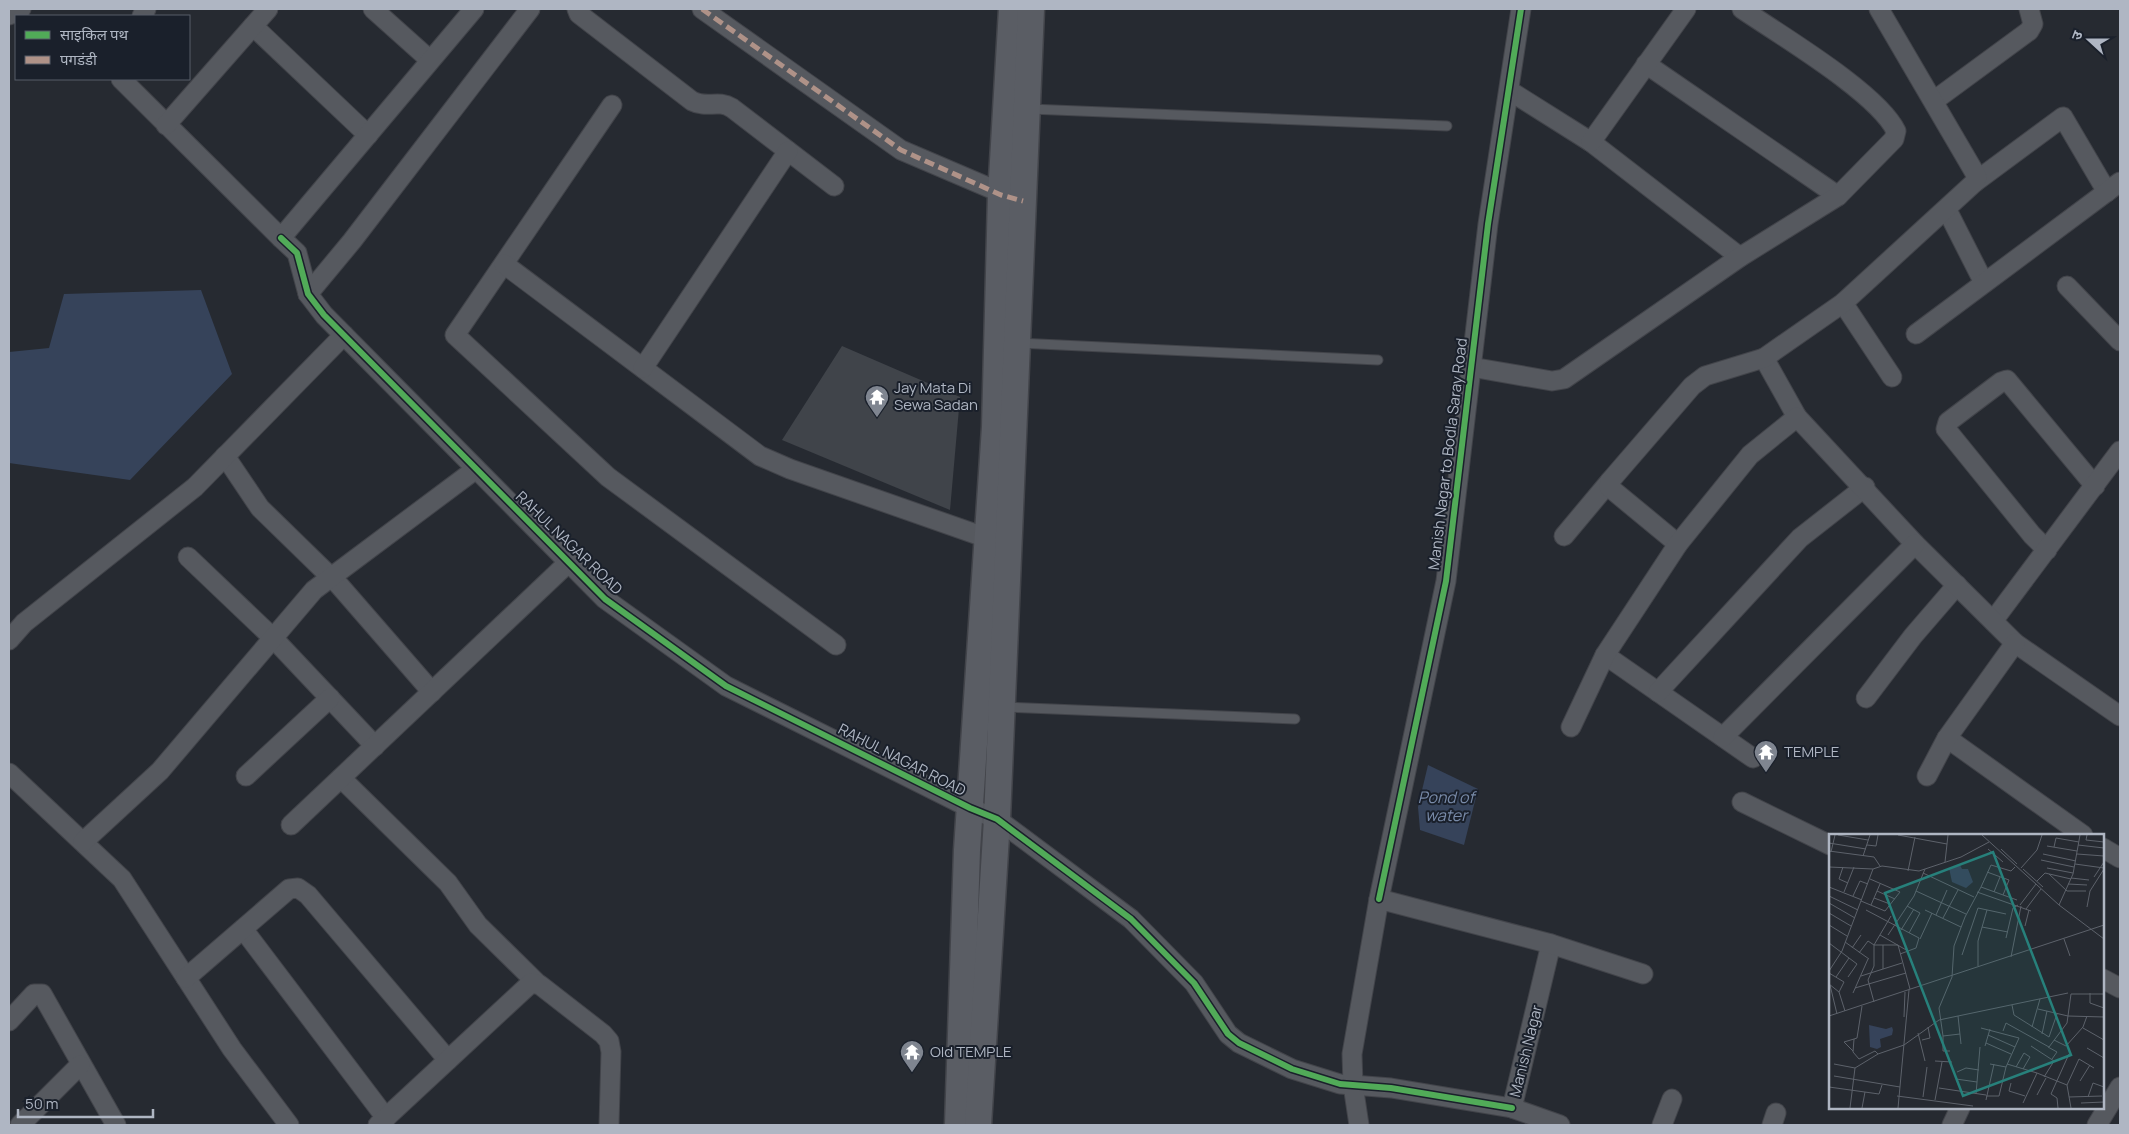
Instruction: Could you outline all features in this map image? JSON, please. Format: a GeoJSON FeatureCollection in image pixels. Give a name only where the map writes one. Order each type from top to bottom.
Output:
{"type":"FeatureCollection","features":[{"type":"Feature","properties":{"kind":"main road"},"geometry":{"type":"LineString","coordinates":[[978,1125],[997,819],[1018,343],[1012,198],[1012,9]]}},
{"type":"Feature","properties":{"kind":"main road"},"geometry":{"type":"LineString","coordinates":[[958,1125],[967,850],[994,428],[1012,198],[1027,109],[1032,9]]}},
{"type":"Feature","properties":{"kind":"street"},"geometry":{"type":"LineString","coordinates":[[9,15],[21,9]]}},
{"type":"Feature","properties":{"kind":"street"},"geometry":{"type":"LineString","coordinates":[[166,124],[268,9]]}},
{"type":"Feature","properties":{"kind":"street"},"geometry":{"type":"LineString","coordinates":[[373,9],[430,60]]}},
{"type":"Feature","properties":{"kind":"street"},"geometry":{"type":"LineString","coordinates":[[281,238],[474,9]]}},
{"type":"Feature","properties":{"kind":"street"},"geometry":{"type":"LineString","coordinates":[[308,294],[352,240],[530,9]]}},
{"type":"Feature","properties":{"kind":"street"},"geometry":{"type":"LineString","coordinates":[[577,9],[579,14],[692,101],[703,106],[716,103],[726,104],[834,186]]}},
{"type":"Feature","properties":{"kind":"street"},"geometry":{"type":"LineString","coordinates":[[702,9],[901,150],[1012,198]]}},
{"type":"Feature","properties":{"kind":"street","name":"Manish Nagar to Bodla Saray Road"},"geometry":{"type":"LineString","coordinates":[[1359,1125],[1346,1084],[1379,899],[1446,582],[1461,469],[1488,224],[1510,91],[1521,9]]}},
{"type":"Feature","properties":{"kind":"street"},"geometry":{"type":"LineString","coordinates":[[1591,142],[1686,9]]}},
{"type":"Feature","properties":{"kind":"street"},"geometry":{"type":"LineString","coordinates":[[1471,367],[1552,381],[1564,379],[1740,257],[1838,196],[1894,139],[1896,132],[1893,124],[1858,90],[1742,9]]}},
{"type":"Feature","properties":{"kind":"street"},"geometry":{"type":"LineString","coordinates":[[1879,9],[1935,100],[1977,177],[1975,182]]}},
{"type":"Feature","properties":{"kind":"street"},"geometry":{"type":"LineString","coordinates":[[1935,100],[2029,32],[2033,24],[2029,9]]}},
{"type":"Feature","properties":{"kind":"street"},"geometry":{"type":"LineString","coordinates":[[252,26],[368,135]]}},
{"type":"Feature","properties":{"kind":"street"},"geometry":{"type":"LineString","coordinates":[[1646,64],[1838,196]]}},
{"type":"Feature","properties":{"kind":"street","name":"RAHUL NAGAR ROAD"},"geometry":{"type":"LineString","coordinates":[[122,80],[297,253],[308,294],[324,315],[606,598],[726,686],[970,808],[997,819],[1131,919],[1194,983],[1228,1034],[1239,1043],[1292,1069],[1346,1084],[1391,1088],[1512,1108]]}},
{"type":"Feature","properties":{"kind":"street"},"geometry":{"type":"LineString","coordinates":[[1510,91],[1591,142],[1740,257]]}},
{"type":"Feature","properties":{"kind":"street"},"geometry":{"type":"LineString","coordinates":[[612,105],[455,335],[608,477],[836,645]]}},
{"type":"Feature","properties":{"kind":"street"},"geometry":{"type":"LineString","coordinates":[[1564,536],[1692,386],[1704,376],[1764,358],[1843,303],[1975,182],[2062,117],[2113,186],[1916,334]]}},
{"type":"Feature","properties":{"kind":"street"},"geometry":{"type":"LineString","coordinates":[[642,368],[788,151]]}},
{"type":"Feature","properties":{"kind":"street"},"geometry":{"type":"LineString","coordinates":[[1946,210],[1984,283]]}},
{"type":"Feature","properties":{"kind":"street"},"geometry":{"type":"LineString","coordinates":[[504,264],[760,456],[988,538]]}},
{"type":"Feature","properties":{"kind":"street"},"geometry":{"type":"LineString","coordinates":[[2067,286],[2120,341]]}},
{"type":"Feature","properties":{"kind":"street"},"geometry":{"type":"LineString","coordinates":[[1843,303],[1892,377]]}},
{"type":"Feature","properties":{"kind":"street"},"geometry":{"type":"LineString","coordinates":[[9,640],[24,623],[195,487],[344,335]]}},
{"type":"Feature","properties":{"kind":"street"},"geometry":{"type":"LineString","coordinates":[[1764,358],[1797,417],[1865,487],[1915,544],[2016,643],[2120,716]]}},
{"type":"Feature","properties":{"kind":"street"},"geometry":{"type":"LineString","coordinates":[[2047,550],[2032,535],[1946,429],[1948,422],[2001,382],[2007,380],[2095,486]]}},
{"type":"Feature","properties":{"kind":"street"},"geometry":{"type":"LineString","coordinates":[[1571,727],[1606,655],[1678,544],[1750,454],[1797,417]]}},
{"type":"Feature","properties":{"kind":"street"},"geometry":{"type":"LineString","coordinates":[[1993,621],[2120,452]]}},
{"type":"Feature","properties":{"kind":"street"},"geometry":{"type":"LineString","coordinates":[[225,456],[260,508],[331,577],[432,692]]}},
{"type":"Feature","properties":{"kind":"street"},"geometry":{"type":"LineString","coordinates":[[83,842],[160,770],[300,606],[331,577],[476,469]]}},
{"type":"Feature","properties":{"kind":"street"},"geometry":{"type":"LineString","coordinates":[[1610,481],[1609,487],[1678,544]]}},
{"type":"Feature","properties":{"kind":"street"},"geometry":{"type":"LineString","coordinates":[[1658,692],[1800,538],[1865,487]]}},
{"type":"Feature","properties":{"kind":"street"},"geometry":{"type":"LineString","coordinates":[[1723,737],[1915,544]]}},
{"type":"Feature","properties":{"kind":"street"},"geometry":{"type":"LineString","coordinates":[[188,557],[273,638],[375,746]]}},
{"type":"Feature","properties":{"kind":"street"},"geometry":{"type":"LineString","coordinates":[[292,825],[569,562]]}},
{"type":"Feature","properties":{"kind":"street"},"geometry":{"type":"LineString","coordinates":[[1866,698],[1913,636],[1957,585]]}},
{"type":"Feature","properties":{"kind":"street"},"geometry":{"type":"LineString","coordinates":[[1927,776],[1947,738],[2016,643]]}},
{"type":"Feature","properties":{"kind":"street"},"geometry":{"type":"LineString","coordinates":[[1606,655],[1753,758]]}},
{"type":"Feature","properties":{"kind":"street"},"geometry":{"type":"LineString","coordinates":[[246,776],[330,698]]}},
{"type":"Feature","properties":{"kind":"street"},"geometry":{"type":"LineString","coordinates":[[1947,738],[2059,829],[2079,834]]}},
{"type":"Feature","properties":{"kind":"street"},"geometry":{"type":"LineString","coordinates":[[9,773],[122,878],[232,1049],[288,1125]]}},
{"type":"Feature","properties":{"kind":"street"},"geometry":{"type":"LineString","coordinates":[[341,778],[448,883],[478,925],[538,984],[603,1034],[609,1041],[611,1052],[609,1125]]}},
{"type":"Feature","properties":{"kind":"street"},"geometry":{"type":"LineString","coordinates":[[1742,802],[1829,845]]}},
{"type":"Feature","properties":{"kind":"street"},"geometry":{"type":"LineString","coordinates":[[2104,849],[2120,858]]}},
{"type":"Feature","properties":{"kind":"street"},"geometry":{"type":"LineString","coordinates":[[186,978],[289,889],[293,887],[304,890],[448,1060]]}},
{"type":"Feature","properties":{"kind":"street"},"geometry":{"type":"LineString","coordinates":[[1379,899],[1551,944],[1643,974]]}},
{"type":"Feature","properties":{"kind":"street"},"geometry":{"type":"LineString","coordinates":[[243,930],[382,1122],[528,984],[538,984]]}},
{"type":"Feature","properties":{"kind":"street","name":"Manish Nagar"},"geometry":{"type":"LineString","coordinates":[[1551,944],[1512,1108],[1560,1125]]}},
{"type":"Feature","properties":{"kind":"street"},"geometry":{"type":"LineString","coordinates":[[2104,980],[2120,988]]}},
{"type":"Feature","properties":{"kind":"street"},"geometry":{"type":"LineString","coordinates":[[9,1021],[34,994],[42,994],[80,1065],[116,1125]]}},
{"type":"Feature","properties":{"kind":"street"},"geometry":{"type":"LineString","coordinates":[[20,1125],[80,1065]]}},
{"type":"Feature","properties":{"kind":"street"},"geometry":{"type":"LineString","coordinates":[[2097,1125],[2120,1087]]}},
{"type":"Feature","properties":{"kind":"street"},"geometry":{"type":"LineString","coordinates":[[1662,1125],[1672,1099]]}},
{"type":"Feature","properties":{"kind":"street"},"geometry":{"type":"LineString","coordinates":[[1952,1125],[1960,1109]]}},
{"type":"Feature","properties":{"kind":"lane"},"geometry":{"type":"LineString","coordinates":[[1027,109],[1448,126]]}},
{"type":"Feature","properties":{"kind":"lane"},"geometry":{"type":"LineString","coordinates":[[1018,343],[1378,360]]}},
{"type":"Feature","properties":{"kind":"lane"},"geometry":{"type":"LineString","coordinates":[[1002,707],[1295,719]]}},
{"type":"Feature","properties":{"kind":"water"},"geometry":{"type":"Polygon","coordinates":[[[201,290],[232,374],[130,480],[9,463],[9,352],[49,348],[64,294],[201,290]]]}},
{"type":"Feature","properties":{"kind":"water","name":"Pond of water"},"geometry":{"type":"Polygon","coordinates":[[[1428,765],[1478,789],[1464,845],[1420,830],[1418,807],[1428,765]]]}},
{"type":"Feature","properties":{"kind":"building","name":"Jay Mata Di Sewa Sadan"},"geometry":{"type":"Polygon","coordinates":[[[842,346],[960,397],[950,510],[782,440],[842,346]]]}},
{"type":"Feature","properties":{"kind":"marked path"},"geometry":{"type":"LineString","coordinates":[[702,9],[901,150],[1001,195],[1023,201]]}},
{"type":"Feature","properties":{"kind":"cycle path"},"geometry":{"type":"LineString","coordinates":[[1379,899],[1446,581],[1488,224],[1521,9]]}},
{"type":"Feature","properties":{"kind":"cycle path"},"geometry":{"type":"LineString","coordinates":[[281,238],[297,253],[308,294],[324,315],[605,599],[726,686],[970,808],[997,819],[1131,919],[1194,983],[1228,1034],[1239,1043],[1292,1069],[1340,1084],[1391,1088],[1512,1108]]}},
{"type":"Feature","properties":{"kind":"place","name":"Jay Mata Di Sewa Sadan"},"geometry":{"type":"Point","coordinates":[877,418]}},
{"type":"Feature","properties":{"kind":"place","name":"TEMPLE"},"geometry":{"type":"Point","coordinates":[1766,773]}},
{"type":"Feature","properties":{"kind":"place","name":"Old TEMPLE"},"geometry":{"type":"Point","coordinates":[912,1073]}}]}
